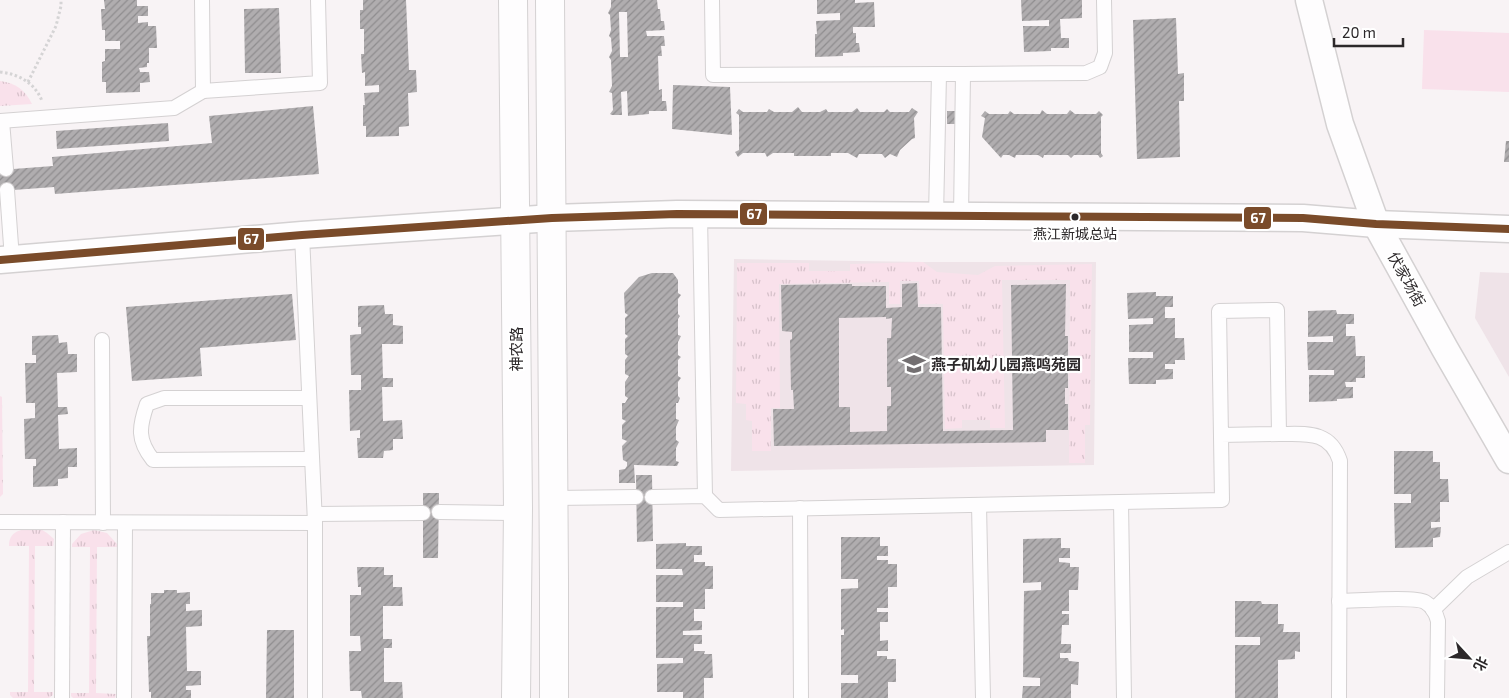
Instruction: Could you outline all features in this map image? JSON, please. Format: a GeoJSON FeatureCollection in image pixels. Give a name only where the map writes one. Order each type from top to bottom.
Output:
{"type":"FeatureCollection","features":[{"type":"Feature","properties":{"kind":"street","name":"神农路"},"geometry":{"type":"LineString","coordinates":[[513,0],[516,220],[516,698]]}},
{"type":"Feature","properties":{"kind":"street"},"geometry":{"type":"LineString","coordinates":[[550,0],[554,698]]}},
{"type":"Feature","properties":{"kind":"street","name":"伏家场街"},"geometry":{"type":"LineString","coordinates":[[1309,0],[1340,124],[1376,224],[1509,460]]}},
{"type":"Feature","properties":{"kind":"street"},"geometry":{"type":"LineString","coordinates":[[6,259],[516,220],[700,215],[1303,218],[1376,224],[1509,229]]}},
{"type":"Feature","properties":{"kind":"lane"},"geometry":{"type":"LineString","coordinates":[[202,0],[204,91]]}},
{"type":"Feature","properties":{"kind":"lane"},"geometry":{"type":"LineString","coordinates":[[6,169],[1,121],[174,108],[204,91],[320,83],[318,0]]}},
{"type":"Feature","properties":{"kind":"lane"},"geometry":{"type":"LineString","coordinates":[[712,0],[713,74],[1086,73],[1100,66],[1105,53],[1104,0]]}},
{"type":"Feature","properties":{"kind":"lane"},"geometry":{"type":"LineString","coordinates":[[939,74],[949,216]]}},
{"type":"Feature","properties":{"kind":"lane"},"geometry":{"type":"LineString","coordinates":[[949,216],[963,74]]}},
{"type":"Feature","properties":{"kind":"lane"},"geometry":{"type":"LineString","coordinates":[[6,259],[7,190]]}},
{"type":"Feature","properties":{"kind":"lane"},"geometry":{"type":"LineString","coordinates":[[700,215],[704,496]]}},
{"type":"Feature","properties":{"kind":"lane"},"geometry":{"type":"LineString","coordinates":[[302,235],[315,518],[315,698]]}},
{"type":"Feature","properties":{"kind":"lane"},"geometry":{"type":"LineString","coordinates":[[652,497],[704,496],[719,510],[1222,500],[1219,311],[1277,310],[1279,434]]}},
{"type":"Feature","properties":{"kind":"lane"},"geometry":{"type":"LineString","coordinates":[[102,340],[102,523]]}},
{"type":"Feature","properties":{"kind":"lane"},"geometry":{"type":"LineString","coordinates":[[309,398],[164,398],[147,404],[140,434],[144,449],[153,460],[312,459]]}},
{"type":"Feature","properties":{"kind":"lane"},"geometry":{"type":"LineString","coordinates":[[1221,435],[1311,434],[1329,442],[1338,454],[1340,461],[1338,698]]}},
{"type":"Feature","properties":{"kind":"lane"},"geometry":{"type":"LineString","coordinates":[[554,498],[636,497]]}},
{"type":"Feature","properties":{"kind":"lane"},"geometry":{"type":"LineString","coordinates":[[1122,502],[1124,698]]}},
{"type":"Feature","properties":{"kind":"lane"},"geometry":{"type":"LineString","coordinates":[[979,504],[983,698]]}},
{"type":"Feature","properties":{"kind":"lane"},"geometry":{"type":"LineString","coordinates":[[800,508],[801,698]]}},
{"type":"Feature","properties":{"kind":"lane"},"geometry":{"type":"LineString","coordinates":[[439,512],[517,513]]}},
{"type":"Feature","properties":{"kind":"lane"},"geometry":{"type":"LineString","coordinates":[[0,522],[125,523],[423,513]]}},
{"type":"Feature","properties":{"kind":"lane"},"geometry":{"type":"LineString","coordinates":[[62,698],[63,522]]}},
{"type":"Feature","properties":{"kind":"lane"},"geometry":{"type":"LineString","coordinates":[[124,698],[125,523]]}},
{"type":"Feature","properties":{"kind":"lane"},"geometry":{"type":"LineString","coordinates":[[1433,610],[1467,577],[1509,552]]}},
{"type":"Feature","properties":{"kind":"lane"},"geometry":{"type":"LineString","coordinates":[[1339,601],[1417,599],[1424,601],[1433,610],[1438,621],[1437,698]]}},
{"type":"Feature","properties":{"kind":"path"},"geometry":{"type":"LineString","coordinates":[[28,82],[56,26],[61,0]]}},
{"type":"Feature","properties":{"kind":"path"},"geometry":{"type":"LineString","coordinates":[[0,72],[12,74],[33,86],[40,95],[46,118]]}},
{"type":"Feature","properties":{"kind":"shaded area","name":"燕子矶幼儿园燕鸣苑园"},"geometry":{"type":"Polygon","coordinates":[[[734,259],[1096,262],[1094,465],[731,471],[734,259]]]}},
{"type":"Feature","properties":{"kind":"shaded area"},"geometry":{"type":"Polygon","coordinates":[[[1480,272],[1509,273],[1509,377],[1475,318],[1480,272]]]}},
{"type":"Feature","properties":{"kind":"green space"},"geometry":{"type":"Polygon","coordinates":[[[1424,30],[1509,33],[1509,92],[1422,89],[1424,30]]]}},
{"type":"Feature","properties":{"kind":"green space"},"geometry":{"type":"Polygon","coordinates":[[[0,81],[11,83],[19,88],[32,104],[0,106],[0,81]]]}},
{"type":"Feature","properties":{"kind":"green space"},"geometry":{"type":"Polygon","coordinates":[[[923,262],[937,272],[978,275],[995,266],[1092,264],[1090,425],[1085,425],[1085,463],[1069,463],[1070,280],[1002,280],[1005,428],[990,428],[990,420],[962,420],[962,428],[945,429],[943,304],[920,304],[919,281],[900,281],[900,304],[889,304],[889,282],[779,284],[780,408],[771,408],[771,451],[752,451],[752,421],[746,420],[746,404],[736,403],[737,263],[809,263],[809,271],[850,271],[850,264],[923,262]]]}},
{"type":"Feature","properties":{"kind":"green space"},"geometry":{"type":"Polygon","coordinates":[[[0,396],[2,397],[3,494],[0,497],[0,396]]]}},
{"type":"Feature","properties":{"kind":"green space"},"geometry":{"type":"Polygon","coordinates":[[[39,528],[54,539],[53,546],[35,546],[34,692],[53,692],[53,695],[49,698],[13,698],[10,692],[28,692],[29,546],[9,546],[10,540],[15,533],[39,528]]]}},
{"type":"Feature","properties":{"kind":"green space"},"geometry":{"type":"Polygon","coordinates":[[[94,530],[107,533],[117,544],[117,547],[97,547],[96,693],[116,694],[115,698],[73,698],[71,693],[89,693],[90,547],[72,547],[72,544],[81,534],[94,530]]]}},
{"type":"Feature","properties":{"kind":"building"},"geometry":{"type":"Polygon","coordinates":[[[104,0],[137,0],[137,6],[148,6],[148,16],[138,16],[138,23],[148,22],[148,26],[156,26],[157,48],[149,48],[149,63],[147,63],[147,67],[139,68],[140,72],[149,72],[150,82],[140,83],[140,92],[106,93],[106,82],[102,82],[102,62],[105,61],[105,49],[120,49],[120,41],[105,41],[105,30],[102,30],[101,9],[105,9],[104,0]]]}},
{"type":"Feature","properties":{"kind":"building"},"geometry":{"type":"Polygon","coordinates":[[[363,0],[406,0],[409,70],[416,70],[417,92],[408,93],[409,126],[399,127],[399,136],[366,137],[366,126],[363,126],[364,93],[379,92],[379,85],[365,86],[365,72],[362,73],[361,54],[364,54],[364,29],[360,29],[360,10],[363,10],[363,0]]]}},
{"type":"Feature","properties":{"kind":"building"},"geometry":{"type":"Polygon","coordinates":[[[611,0],[657,0],[661,21],[664,21],[665,30],[646,31],[647,36],[664,36],[665,46],[661,46],[662,56],[658,56],[659,90],[662,89],[662,101],[666,101],[667,111],[649,111],[649,114],[628,116],[627,91],[621,92],[622,115],[610,114],[613,110],[612,93],[609,92],[612,86],[611,60],[609,57],[612,51],[611,38],[609,36],[611,30],[610,15],[608,13],[611,7],[611,0]],[[619,12],[620,57],[628,57],[627,12],[619,12]]]}},
{"type":"Feature","properties":{"kind":"building"},"geometry":{"type":"Polygon","coordinates":[[[817,0],[855,0],[855,3],[874,2],[875,27],[853,27],[853,33],[856,33],[856,43],[859,43],[860,52],[843,53],[843,56],[815,57],[816,21],[840,20],[840,13],[817,14],[817,0]]]}},
{"type":"Feature","properties":{"kind":"building"},"geometry":{"type":"Polygon","coordinates":[[[1021,0],[1082,0],[1082,18],[1060,19],[1061,38],[1069,38],[1069,48],[1051,48],[1051,51],[1024,52],[1023,26],[1049,26],[1049,20],[1022,21],[1021,0]]]}},
{"type":"Feature","properties":{"kind":"building"},"geometry":{"type":"Polygon","coordinates":[[[279,8],[281,73],[245,73],[244,9],[279,8]]]}},
{"type":"Feature","properties":{"kind":"building"},"geometry":{"type":"Polygon","coordinates":[[[1176,18],[1178,74],[1184,73],[1184,101],[1179,101],[1180,157],[1137,159],[1133,20],[1176,18]]]}},
{"type":"Feature","properties":{"kind":"building"},"geometry":{"type":"Polygon","coordinates":[[[673,85],[730,87],[732,135],[672,129],[673,85]]]}},
{"type":"Feature","properties":{"kind":"building"},"geometry":{"type":"Polygon","coordinates":[[[313,106],[319,174],[55,194],[54,187],[0,191],[0,170],[53,166],[52,157],[212,143],[209,116],[313,106]]]}},
{"type":"Feature","properties":{"kind":"building"},"geometry":{"type":"Polygon","coordinates":[[[798,107],[802,112],[820,112],[826,109],[828,112],[852,112],[857,108],[860,112],[884,112],[887,109],[890,112],[909,112],[912,108],[918,112],[914,118],[915,138],[900,150],[897,157],[890,154],[885,158],[882,154],[859,154],[857,158],[848,153],[831,153],[831,156],[794,156],[794,153],[773,153],[767,157],[765,153],[743,153],[738,157],[735,152],[739,150],[739,115],[736,113],[739,109],[743,112],[767,112],[769,109],[774,112],[792,112],[798,107]]]}},
{"type":"Feature","properties":{"kind":"building"},"geometry":{"type":"Polygon","coordinates":[[[1042,110],[1047,114],[1067,114],[1070,110],[1075,114],[1096,114],[1099,111],[1103,115],[1101,117],[1101,153],[1103,156],[1100,158],[1098,155],[1074,155],[1071,158],[1068,155],[1044,155],[1043,158],[1038,155],[1016,155],[1015,158],[1003,155],[1001,158],[982,137],[985,118],[981,116],[985,111],[989,114],[1008,114],[1010,111],[1014,114],[1040,114],[1042,110]]]}},
{"type":"Feature","properties":{"kind":"building"},"geometry":{"type":"Polygon","coordinates":[[[947,111],[957,111],[957,124],[947,124],[947,111]]]}},
{"type":"Feature","properties":{"kind":"building"},"geometry":{"type":"Polygon","coordinates":[[[168,123],[169,141],[57,149],[56,131],[168,123]]]}},
{"type":"Feature","properties":{"kind":"building"},"geometry":{"type":"Polygon","coordinates":[[[1506,141],[1509,141],[1509,162],[1504,162],[1506,141]]]}},
{"type":"Feature","properties":{"kind":"building"},"geometry":{"type":"Polygon","coordinates":[[[652,273],[673,273],[678,280],[678,293],[681,295],[678,299],[678,314],[680,316],[678,319],[678,335],[681,336],[678,342],[678,355],[681,357],[678,360],[678,376],[681,378],[678,382],[678,396],[680,398],[678,403],[676,403],[676,419],[679,420],[676,427],[676,440],[679,442],[676,448],[676,461],[679,462],[677,466],[634,465],[635,483],[619,483],[619,470],[625,469],[627,466],[627,462],[623,460],[622,446],[627,441],[622,439],[622,425],[626,421],[622,419],[622,403],[625,403],[628,398],[625,396],[625,382],[629,376],[625,374],[625,360],[628,356],[625,354],[625,339],[628,336],[625,334],[625,318],[628,315],[625,313],[624,293],[639,277],[652,273]]]}},
{"type":"Feature","properties":{"kind":"building"},"geometry":{"type":"Polygon","coordinates":[[[917,283],[918,307],[941,307],[943,431],[1013,430],[1011,285],[1066,284],[1065,336],[1068,336],[1068,388],[1065,388],[1065,404],[1068,404],[1068,430],[1046,430],[1046,442],[774,446],[773,409],[794,409],[793,390],[791,390],[790,340],[792,339],[792,332],[782,331],[781,285],[852,284],[852,286],[886,286],[886,308],[902,307],[902,284],[917,283]],[[886,317],[839,318],[839,407],[850,407],[850,432],[887,431],[887,406],[891,406],[891,387],[887,387],[887,338],[891,338],[892,318],[886,319],[886,317]]]}},
{"type":"Feature","properties":{"kind":"building"},"geometry":{"type":"Polygon","coordinates":[[[1156,292],[1156,296],[1173,296],[1173,307],[1165,307],[1165,318],[1175,318],[1175,338],[1184,338],[1185,360],[1175,360],[1175,364],[1165,364],[1165,369],[1173,369],[1173,379],[1156,380],[1156,384],[1129,384],[1128,358],[1153,358],[1153,352],[1129,352],[1129,325],[1153,324],[1153,318],[1128,319],[1127,293],[1156,292]]]}},
{"type":"Feature","properties":{"kind":"building"},"geometry":{"type":"Polygon","coordinates":[[[292,294],[296,340],[200,348],[202,376],[132,381],[126,307],[292,294]]]}},
{"type":"Feature","properties":{"kind":"building"},"geometry":{"type":"Polygon","coordinates":[[[384,305],[385,314],[393,314],[393,325],[403,326],[403,344],[382,344],[383,378],[393,378],[393,387],[382,387],[383,421],[402,420],[403,439],[393,439],[393,450],[384,451],[383,458],[358,458],[357,438],[360,438],[360,430],[350,431],[349,390],[361,390],[361,375],[351,375],[350,335],[361,334],[361,327],[358,327],[358,306],[384,305]]]}},
{"type":"Feature","properties":{"kind":"building"},"geometry":{"type":"Polygon","coordinates":[[[1336,310],[1337,314],[1354,314],[1354,324],[1346,324],[1346,336],[1355,336],[1356,356],[1365,356],[1365,378],[1356,378],[1356,382],[1345,382],[1346,387],[1353,387],[1353,398],[1337,399],[1337,401],[1309,402],[1309,375],[1334,375],[1334,370],[1308,370],[1307,342],[1333,342],[1333,336],[1308,337],[1308,311],[1336,310]]]}},
{"type":"Feature","properties":{"kind":"building"},"geometry":{"type":"Polygon","coordinates":[[[58,335],[59,343],[67,342],[68,354],[77,354],[77,372],[57,373],[58,407],[67,407],[68,414],[58,415],[59,449],[77,448],[77,467],[68,467],[68,478],[58,479],[58,486],[33,487],[33,466],[36,466],[36,459],[25,459],[24,419],[35,418],[35,403],[26,403],[25,363],[36,363],[36,355],[32,355],[32,336],[58,335]]]}},
{"type":"Feature","properties":{"kind":"building"},"geometry":{"type":"Polygon","coordinates":[[[1394,451],[1433,451],[1433,462],[1440,462],[1440,479],[1448,479],[1449,502],[1440,502],[1440,522],[1431,522],[1431,528],[1441,527],[1440,537],[1433,538],[1433,547],[1395,548],[1394,503],[1411,503],[1411,494],[1394,494],[1394,451]]]}},
{"type":"Feature","properties":{"kind":"building"},"geometry":{"type":"Polygon","coordinates":[[[636,475],[652,475],[653,541],[637,542],[636,475]]]}},
{"type":"Feature","properties":{"kind":"building"},"geometry":{"type":"Polygon","coordinates":[[[423,493],[439,493],[438,558],[423,558],[423,493]]]}},
{"type":"Feature","properties":{"kind":"building"},"geometry":{"type":"Polygon","coordinates":[[[841,537],[880,537],[880,546],[888,546],[888,556],[877,556],[877,560],[888,560],[888,564],[897,564],[897,587],[888,587],[888,608],[877,608],[877,612],[888,612],[888,622],[880,622],[880,641],[888,640],[888,651],[877,651],[877,656],[887,656],[887,659],[896,659],[896,682],[888,682],[888,698],[841,698],[841,683],[858,683],[858,675],[841,675],[841,635],[844,635],[844,629],[841,630],[841,589],[858,588],[858,579],[841,579],[841,537]]]}},
{"type":"Feature","properties":{"kind":"building"},"geometry":{"type":"Polygon","coordinates":[[[1061,538],[1061,548],[1070,548],[1070,558],[1059,558],[1059,562],[1070,563],[1070,567],[1079,567],[1078,590],[1069,590],[1069,611],[1062,611],[1062,614],[1069,614],[1069,625],[1062,625],[1061,644],[1071,644],[1071,653],[1060,653],[1060,658],[1068,658],[1069,661],[1079,662],[1078,685],[1071,684],[1071,698],[1022,698],[1023,686],[1040,686],[1040,678],[1023,677],[1024,591],[1041,590],[1041,582],[1023,583],[1023,539],[1061,538]]]}},
{"type":"Feature","properties":{"kind":"building"},"geometry":{"type":"Polygon","coordinates":[[[686,543],[686,546],[702,546],[702,555],[694,555],[694,562],[705,562],[705,566],[713,566],[713,589],[705,589],[705,609],[694,609],[694,621],[702,621],[702,630],[683,631],[683,635],[702,635],[702,644],[694,644],[694,651],[705,651],[704,654],[712,654],[713,678],[704,678],[704,698],[683,698],[683,692],[657,692],[657,664],[683,663],[683,658],[656,658],[656,607],[683,607],[683,602],[656,602],[656,575],[683,575],[682,569],[656,569],[656,544],[686,543]]]}},
{"type":"Feature","properties":{"kind":"building"},"geometry":{"type":"Polygon","coordinates":[[[357,567],[384,567],[384,575],[393,575],[393,587],[402,587],[403,606],[383,606],[383,639],[392,639],[392,648],[384,648],[384,682],[402,682],[403,698],[362,698],[361,691],[350,691],[349,651],[361,651],[360,636],[350,636],[350,595],[361,595],[361,587],[358,587],[357,567]]]}},
{"type":"Feature","properties":{"kind":"building"},"geometry":{"type":"Polygon","coordinates":[[[164,590],[177,590],[177,593],[190,592],[190,604],[186,604],[186,611],[202,610],[202,626],[186,627],[187,671],[201,671],[201,685],[186,686],[186,690],[191,690],[191,698],[151,698],[151,692],[149,692],[147,636],[150,636],[151,593],[164,593],[164,590]]]}},
{"type":"Feature","properties":{"kind":"building"},"geometry":{"type":"Polygon","coordinates":[[[1235,601],[1261,601],[1262,604],[1278,604],[1278,624],[1284,624],[1283,632],[1300,632],[1300,652],[1295,651],[1295,659],[1278,660],[1278,698],[1235,698],[1235,645],[1260,645],[1260,637],[1235,637],[1235,601]]]}},
{"type":"Feature","properties":{"kind":"building"},"geometry":{"type":"Polygon","coordinates":[[[267,630],[294,630],[294,698],[266,698],[267,630]]]}},
{"type":"Feature","properties":{"kind":"transit line","name":"67"},"geometry":{"type":"LineString","coordinates":[[0,260],[302,235],[552,218],[677,214],[1303,218],[1376,224],[1509,229]]}},
{"type":"Feature","properties":{"kind":"place","name":"燕江新城总站"},"geometry":{"type":"Point","coordinates":[1075,217]}},
{"type":"Feature","properties":{"kind":"place","name":"燕子矶幼儿园燕鸣苑园"},"geometry":{"type":"Point","coordinates":[914,364]}}]}
